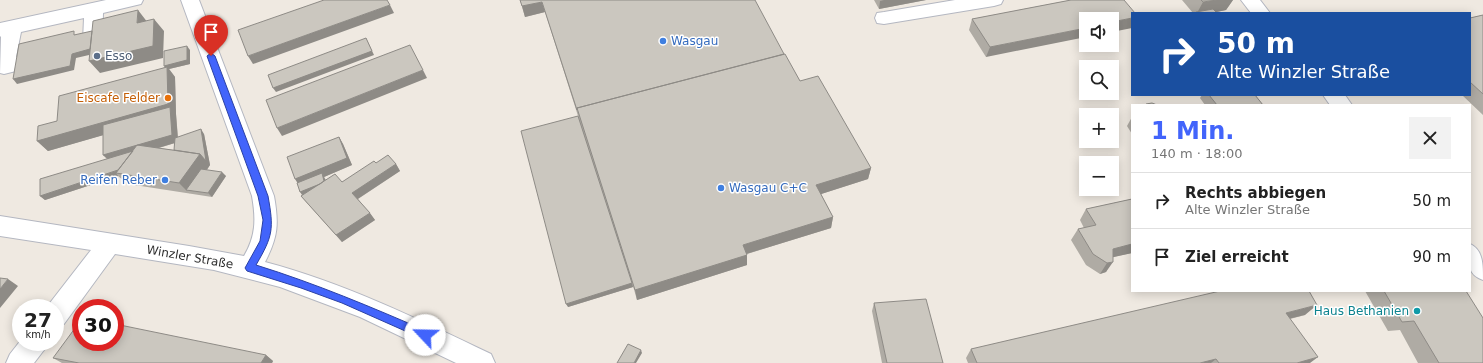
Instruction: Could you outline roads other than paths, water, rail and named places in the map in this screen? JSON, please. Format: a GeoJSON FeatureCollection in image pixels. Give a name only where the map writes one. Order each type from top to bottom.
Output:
{"type":"FeatureCollection","features":[{"type":"Feature","properties":{"kind":"street"},"geometry":{"type":"LineString","coordinates":[[94,9],[92,46],[4,67],[6,28],[134,0]]}},
{"type":"Feature","properties":{"kind":"street"},"geometry":{"type":"LineString","coordinates":[[190,0],[263,196],[268,220],[264,242],[250,268]]}},
{"type":"Feature","properties":{"kind":"street"},"geometry":{"type":"LineString","coordinates":[[884,18],[994,0]]}},
{"type":"Feature","properties":{"kind":"street"},"geometry":{"type":"LineString","coordinates":[[1250,0],[1261,12]]}},
{"type":"Feature","properties":{"kind":"street"},"geometry":{"type":"LineString","coordinates":[[1335,96],[1341,104]]}},
{"type":"Feature","properties":{"kind":"street","name":"Winzler Straße"},"geometry":{"type":"LineString","coordinates":[[0,226],[110,243],[250,268],[302,284],[345,300],[425,335],[482,363]]}},
{"type":"Feature","properties":{"kind":"street"},"geometry":{"type":"LineString","coordinates":[[64,304],[110,243]]}},
{"type":"Feature","properties":{"kind":"street"},"geometry":{"type":"LineString","coordinates":[[1471,255],[1483,270]]}},
{"type":"Feature","properties":{"kind":"street"},"geometry":{"type":"LineString","coordinates":[[20,363],[29,351]]}},
{"type":"Feature","properties":{"kind":"place","name":"Wasgau"},"geometry":{"type":"Point","coordinates":[663,41]}},
{"type":"Feature","properties":{"kind":"place","name":"Esso"},"geometry":{"type":"Point","coordinates":[97,56]}},
{"type":"Feature","properties":{"kind":"place","name":"Eiscafe Felder"},"geometry":{"type":"Point","coordinates":[168,98]}},
{"type":"Feature","properties":{"kind":"place","name":"Reifen Reber"},"geometry":{"type":"Point","coordinates":[165,180]}},
{"type":"Feature","properties":{"kind":"place","name":"Wasgau C+C"},"geometry":{"type":"Point","coordinates":[721,188]}},
{"type":"Feature","properties":{"kind":"place","name":"Haus Bethanien"},"geometry":{"type":"Point","coordinates":[1417,311]}}]}
